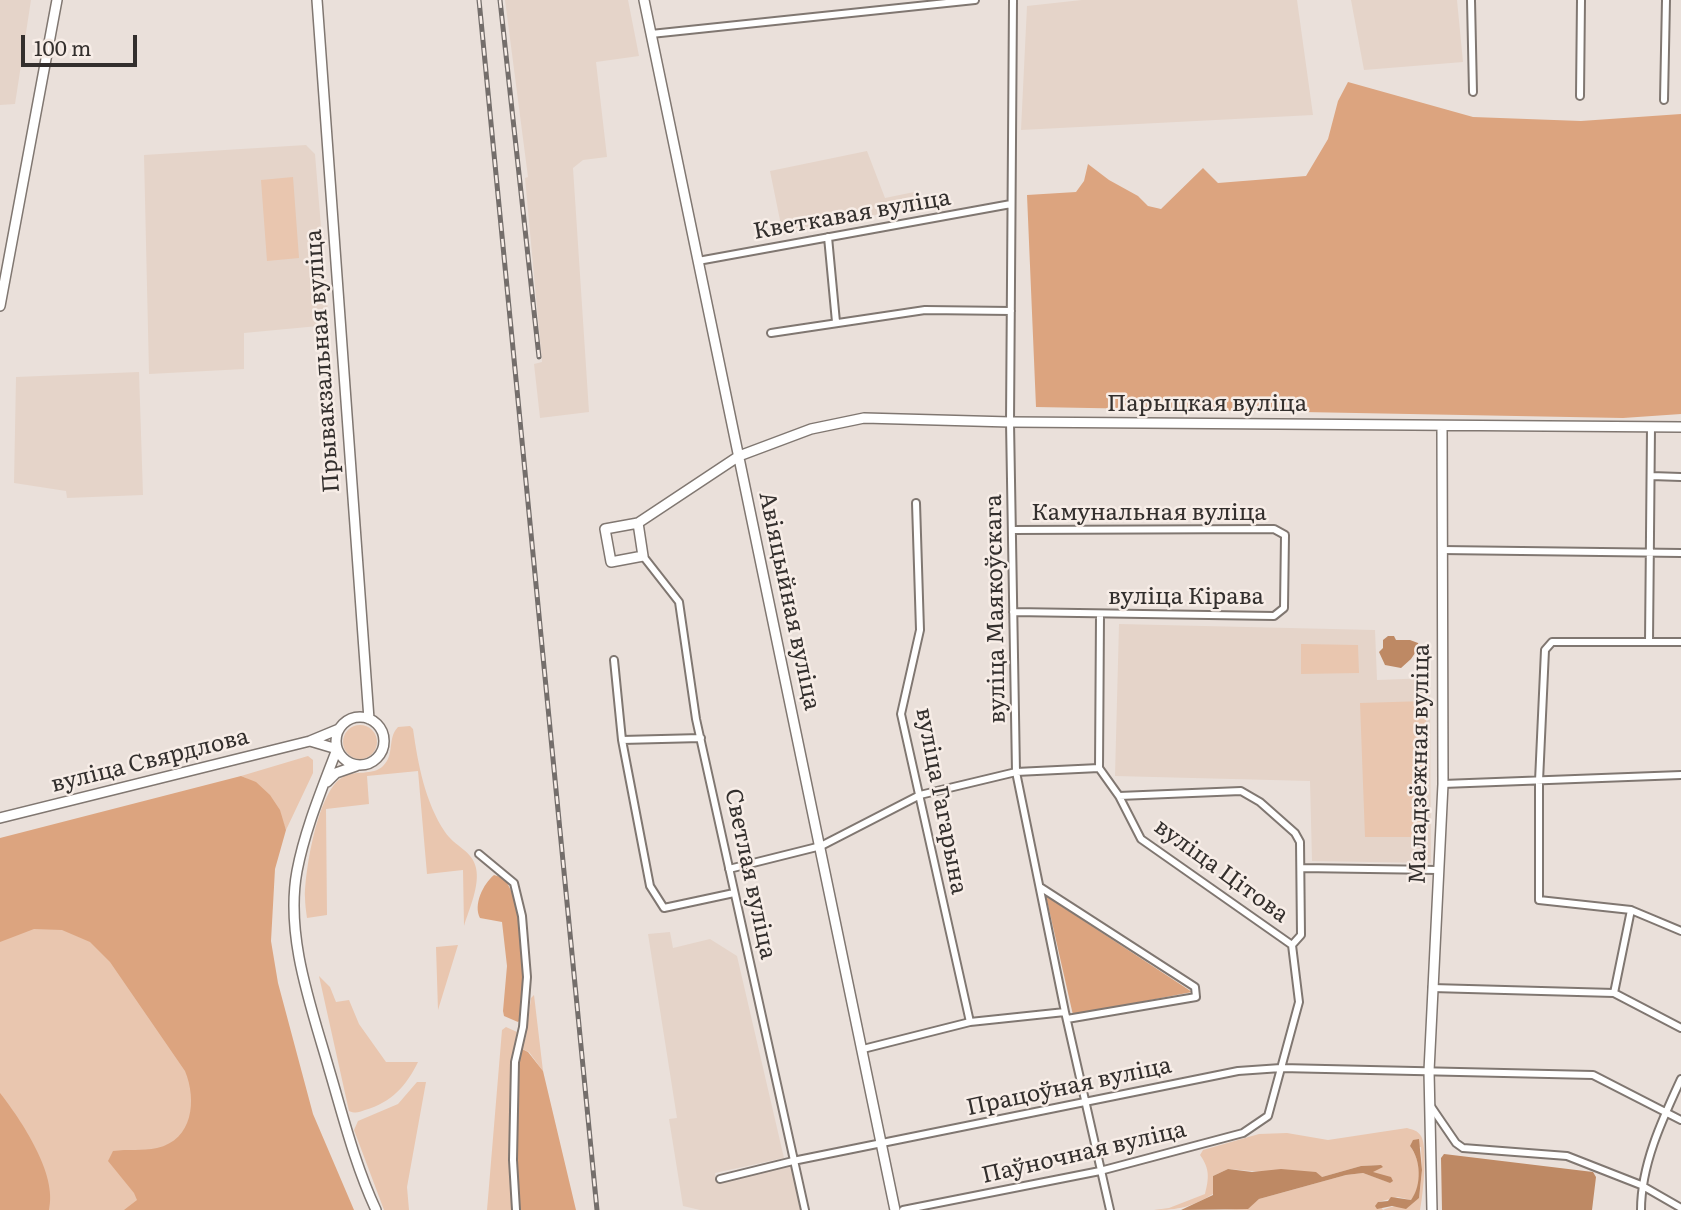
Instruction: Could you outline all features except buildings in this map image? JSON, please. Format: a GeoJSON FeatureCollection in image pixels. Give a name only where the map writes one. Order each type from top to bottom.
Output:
{"type":"FeatureCollection","features":[{"type":"Feature","properties":{"kind":"street"},"geometry":{"type":"LineString","coordinates":[[0,306],[57,0]]}},
{"type":"Feature","properties":{"kind":"street","name":"Прывакзальная вуліца"},"geometry":{"type":"LineString","coordinates":[[317,0],[369,719]]}},
{"type":"Feature","properties":{"kind":"street","name":"Авіяцыйная вуліца"},"geometry":{"type":"LineString","coordinates":[[644,0],[895,1210]]}},
{"type":"Feature","properties":{"kind":"street"},"geometry":{"type":"LineString","coordinates":[[651,34],[975,0]]}},
{"type":"Feature","properties":{"kind":"street","name":"вуліца Маякоўскага"},"geometry":{"type":"LineString","coordinates":[[1013,0],[1010,422],[1016,772],[1065,1012],[1111,1209]]}},
{"type":"Feature","properties":{"kind":"street"},"geometry":{"type":"LineString","coordinates":[[1471,0],[1473,92]]}},
{"type":"Feature","properties":{"kind":"street"},"geometry":{"type":"LineString","coordinates":[[1580,96],[1581,0]]}},
{"type":"Feature","properties":{"kind":"street"},"geometry":{"type":"LineString","coordinates":[[1664,100],[1666,0]]}},
{"type":"Feature","properties":{"kind":"street","name":"Кветкавая вуліца"},"geometry":{"type":"LineString","coordinates":[[698,261],[1012,204]]}},
{"type":"Feature","properties":{"kind":"street"},"geometry":{"type":"LineString","coordinates":[[828,237],[836,322]]}},
{"type":"Feature","properties":{"kind":"street"},"geometry":{"type":"LineString","coordinates":[[771,333],[925,310],[1011,311]]}},
{"type":"Feature","properties":{"kind":"street","name":"Парыцкая вуліца"},"geometry":{"type":"LineString","coordinates":[[638,523],[739,456],[811,429],[864,418],[1010,422],[1681,427]]}},
{"type":"Feature","properties":{"kind":"street","name":"Маладзёжная вуліца"},"geometry":{"type":"LineString","coordinates":[[1432,1210],[1429,1072],[1443,784],[1441,426]]}},
{"type":"Feature","properties":{"kind":"street"},"geometry":{"type":"LineString","coordinates":[[1650,642],[1651,427]]}},
{"type":"Feature","properties":{"kind":"street"},"geometry":{"type":"LineString","coordinates":[[1651,477],[1681,477]]}},
{"type":"Feature","properties":{"kind":"street","name":"вуліца Гагарына"},"geometry":{"type":"LineString","coordinates":[[916,503],[920,630],[901,714],[970,1022]]}},
{"type":"Feature","properties":{"kind":"street"},"geometry":{"type":"LineString","coordinates":[[638,523],[605,529],[611,562],[643,556]]}},
{"type":"Feature","properties":{"kind":"street","name":"Светлая вуліца"},"geometry":{"type":"LineString","coordinates":[[638,523],[643,556],[679,602],[701,738],[804,1210]]}},
{"type":"Feature","properties":{"kind":"street","name":"Камунальная вуліца"},"geometry":{"type":"LineString","coordinates":[[1012,530],[1274,529],[1284,535]]}},
{"type":"Feature","properties":{"kind":"street","name":"вуліца Кірава"},"geometry":{"type":"LineString","coordinates":[[1013,612],[1274,616],[1284,608],[1284,535]]}},
{"type":"Feature","properties":{"kind":"street"},"geometry":{"type":"LineString","coordinates":[[1442,550],[1681,553]]}},
{"type":"Feature","properties":{"kind":"street"},"geometry":{"type":"LineString","coordinates":[[729,869],[821,846],[920,795],[1016,772],[1099,768],[1100,615]]}},
{"type":"Feature","properties":{"kind":"street"},"geometry":{"type":"LineString","coordinates":[[1681,642],[1552,642],[1545,650],[1539,781],[1539,901],[1631,910],[1681,930]]}},
{"type":"Feature","properties":{"kind":"street"},"geometry":{"type":"LineString","coordinates":[[614,660],[622,740],[650,886],[664,908],[734,893]]}},
{"type":"Feature","properties":{"kind":"street"},"geometry":{"type":"LineString","coordinates":[[322,790],[336,773],[371,763],[381,754],[383,734],[375,722],[355,718],[343,724],[336,736],[337,749],[312,816],[297,872],[295,929],[301,968],[344,1121],[376,1210]]}},
{"type":"Feature","properties":{"kind":"street","name":"вуліца Свярдлова"},"geometry":{"type":"LineString","coordinates":[[0,818],[310,741],[339,729]]}},
{"type":"Feature","properties":{"kind":"street"},"geometry":{"type":"LineString","coordinates":[[622,740],[701,738]]}},
{"type":"Feature","properties":{"kind":"street"},"geometry":{"type":"LineString","coordinates":[[310,741],[337,749],[345,761],[357,765]]}},
{"type":"Feature","properties":{"kind":"street","name":"вуліца Цітова"},"geometry":{"type":"LineString","coordinates":[[1099,768],[1119,796],[1141,839],[1292,945],[1299,1002],[1268,1116]]}},
{"type":"Feature","properties":{"kind":"street"},"geometry":{"type":"LineString","coordinates":[[1443,784],[1681,775]]}},
{"type":"Feature","properties":{"kind":"street"},"geometry":{"type":"LineString","coordinates":[[1119,796],[1241,791],[1260,803],[1295,833],[1300,842],[1301,935],[1292,945]]}},
{"type":"Feature","properties":{"kind":"street"},"geometry":{"type":"LineString","coordinates":[[479,855],[514,883],[522,916],[527,977],[523,1027],[515,1062],[513,1160],[516,1210]]}},
{"type":"Feature","properties":{"kind":"street"},"geometry":{"type":"LineString","coordinates":[[1301,869],[1438,870]]}},
{"type":"Feature","properties":{"kind":"street"},"geometry":{"type":"LineString","coordinates":[[1040,887],[1195,987],[1196,997],[1067,1020]]}},
{"type":"Feature","properties":{"kind":"street"},"geometry":{"type":"LineString","coordinates":[[1614,993],[1631,910]]}},
{"type":"Feature","properties":{"kind":"street"},"geometry":{"type":"LineString","coordinates":[[1432,988],[1614,993],[1681,1028]]}},
{"type":"Feature","properties":{"kind":"street"},"geometry":{"type":"LineString","coordinates":[[863,1049],[970,1022],[1065,1012]]}},
{"type":"Feature","properties":{"kind":"street","name":"Працоўная вуліца"},"geometry":{"type":"LineString","coordinates":[[720,1179],[793,1161],[1086,1101],[1238,1071],[1281,1068],[1593,1075],[1681,1120]]}},
{"type":"Feature","properties":{"kind":"street"},"geometry":{"type":"LineString","coordinates":[[1641,1210],[1641,1185],[1666,1112],[1681,1079]]}},
{"type":"Feature","properties":{"kind":"street"},"geometry":{"type":"LineString","coordinates":[[1429,1104],[1455,1143],[1463,1148],[1567,1156],[1641,1185],[1681,1208]]}},
{"type":"Feature","properties":{"kind":"street","name":"Паўночная вуліца"},"geometry":{"type":"LineString","coordinates":[[903,1210],[1100,1171],[1242,1133],[1268,1116]]}},
{"type":"Feature","properties":{"kind":"shaded area"},"geometry":{"type":"Polygon","coordinates":[[[0,0],[31,0],[15,104],[0,105],[0,0]]]}},
{"type":"Feature","properties":{"kind":"shaded area"},"geometry":{"type":"Polygon","coordinates":[[[505,0],[628,0],[639,56],[596,62],[607,157],[583,160],[573,168],[589,412],[540,418],[534,364],[542,362],[525,178],[528,177],[505,0]]]}},
{"type":"Feature","properties":{"kind":"shaded area"},"geometry":{"type":"Polygon","coordinates":[[[1082,0],[1297,0],[1313,115],[1021,130],[1027,6],[1082,0]]]}},
{"type":"Feature","properties":{"kind":"shaded area"},"geometry":{"type":"Polygon","coordinates":[[[1351,0],[1457,0],[1463,62],[1364,70],[1351,0]]]}},
{"type":"Feature","properties":{"kind":"shaded area"},"geometry":{"type":"Polygon","coordinates":[[[1348,82],[1473,117],[1581,121],[1681,114],[1681,414],[1623,418],[1036,407],[1027,195],[1076,192],[1084,181],[1088,164],[1109,180],[1138,196],[1148,206],[1161,209],[1203,168],[1218,183],[1306,176],[1328,139],[1338,101],[1348,82]]]}},
{"type":"Feature","properties":{"kind":"shaded area"},"geometry":{"type":"Polygon","coordinates":[[[306,145],[315,154],[329,325],[244,333],[244,369],[149,374],[144,155],[306,145]]]}},
{"type":"Feature","properties":{"kind":"shaded area"},"geometry":{"type":"Polygon","coordinates":[[[867,151],[885,198],[919,191],[922,205],[783,235],[770,171],[867,151]]]}},
{"type":"Feature","properties":{"kind":"shaded area"},"geometry":{"type":"Polygon","coordinates":[[[293,177],[299,258],[267,261],[261,180],[293,177]]]}},
{"type":"Feature","properties":{"kind":"shaded area"},"geometry":{"type":"Polygon","coordinates":[[[139,372],[143,495],[67,498],[66,491],[14,483],[16,377],[139,372]]]}},
{"type":"Feature","properties":{"kind":"shaded area"},"geometry":{"type":"Polygon","coordinates":[[[1119,624],[1375,630],[1377,680],[1430,678],[1431,863],[1312,861],[1310,781],[1115,776],[1119,624]]]}},
{"type":"Feature","properties":{"kind":"shaded area"},"geometry":{"type":"Polygon","coordinates":[[[1388,636],[1418,643],[1419,647],[1411,659],[1401,668],[1385,665],[1379,652],[1383,648],[1383,640],[1388,636]]]}},
{"type":"Feature","properties":{"kind":"shaded area"},"geometry":{"type":"Polygon","coordinates":[[[1301,644],[1358,645],[1359,673],[1301,674],[1301,644]]]}},
{"type":"Feature","properties":{"kind":"shaded area"},"geometry":{"type":"Polygon","coordinates":[[[1426,701],[1426,837],[1365,837],[1360,703],[1426,701]]]}},
{"type":"Feature","properties":{"kind":"shaded area"},"geometry":{"type":"Polygon","coordinates":[[[360,725],[372,730],[377,742],[372,754],[360,759],[348,754],[343,742],[348,730],[360,725]]]}},
{"type":"Feature","properties":{"kind":"shaded area"},"geometry":{"type":"Polygon","coordinates":[[[410,726],[413,729],[420,769],[432,808],[445,832],[471,857],[476,868],[475,890],[464,926],[463,870],[427,874],[418,771],[367,776],[369,804],[326,809],[327,915],[307,918],[307,869],[320,814],[327,797],[343,777],[374,771],[383,766],[389,757],[395,731],[398,727],[410,726]]]}},
{"type":"Feature","properties":{"kind":"shaded area"},"geometry":{"type":"Polygon","coordinates":[[[308,756],[313,760],[313,773],[286,830],[270,797],[241,776],[308,756]]]}},
{"type":"Feature","properties":{"kind":"shaded area"},"geometry":{"type":"Polygon","coordinates":[[[241,776],[256,782],[270,795],[280,810],[286,830],[275,869],[271,941],[278,983],[313,1114],[354,1210],[124,1210],[137,1200],[108,1161],[113,1151],[157,1148],[178,1137],[189,1117],[189,1082],[185,1071],[110,962],[90,942],[62,930],[34,929],[0,942],[0,838],[241,776]]]}},
{"type":"Feature","properties":{"kind":"shaded area"},"geometry":{"type":"Polygon","coordinates":[[[78,870],[255,1126],[133,1210],[14,1210],[0,1190],[0,924],[78,870]]]}},
{"type":"Feature","properties":{"kind":"shaded area"},"geometry":{"type":"Polygon","coordinates":[[[494,875],[504,878],[518,909],[522,927],[524,983],[522,1018],[518,1022],[504,1016],[503,1011],[507,966],[502,922],[480,918],[478,913],[480,895],[494,875]]]}},
{"type":"Feature","properties":{"kind":"shaded area"},"geometry":{"type":"Polygon","coordinates":[[[1046,896],[1192,992],[1073,1015],[1046,896]]]}},
{"type":"Feature","properties":{"kind":"shaded area"},"geometry":{"type":"Polygon","coordinates":[[[670,932],[673,948],[710,939],[737,956],[784,1158],[715,1173],[717,1182],[793,1166],[802,1210],[700,1210],[683,1206],[669,1119],[677,1118],[648,934],[670,932]]]}},
{"type":"Feature","properties":{"kind":"shaded area"},"geometry":{"type":"Polygon","coordinates":[[[458,945],[438,1010],[436,947],[458,945]]]}},
{"type":"Feature","properties":{"kind":"shaded area"},"geometry":{"type":"Polygon","coordinates":[[[319,976],[330,987],[336,1002],[349,1000],[359,1024],[386,1062],[418,1062],[397,1092],[375,1107],[357,1112],[349,1111],[319,976]]]}},
{"type":"Feature","properties":{"kind":"shaded area"},"geometry":{"type":"Polygon","coordinates":[[[534,995],[543,1071],[529,1052],[522,1049],[531,998],[534,995]]]}},
{"type":"Feature","properties":{"kind":"shaded area"},"geometry":{"type":"Polygon","coordinates":[[[506,1027],[517,1032],[510,1117],[513,1210],[487,1210],[502,1030],[506,1027]]]}},
{"type":"Feature","properties":{"kind":"shaded area"},"geometry":{"type":"Polygon","coordinates":[[[522,1049],[528,1052],[543,1071],[576,1210],[520,1210],[517,1154],[519,1060],[522,1049]]]}},
{"type":"Feature","properties":{"kind":"shaded area"},"geometry":{"type":"Polygon","coordinates":[[[417,1082],[426,1082],[407,1187],[409,1210],[384,1210],[354,1130],[358,1121],[398,1104],[417,1082]]]}},
{"type":"Feature","properties":{"kind":"shaded area"},"geometry":{"type":"Polygon","coordinates":[[[0,1093],[27,1132],[43,1164],[48,1180],[49,1210],[0,1210],[0,1093]]]}},
{"type":"Feature","properties":{"kind":"shaded area"},"geometry":{"type":"Polygon","coordinates":[[[1407,1128],[1418,1132],[1423,1142],[1425,1161],[1420,1210],[1383,1210],[1224,1210],[1248,1208],[1259,1199],[1346,1175],[1363,1173],[1391,1183],[1372,1172],[1380,1165],[1361,1166],[1322,1177],[1228,1169],[1213,1176],[1213,1194],[1185,1207],[1154,1210],[1169,1208],[1205,1194],[1208,1174],[1200,1155],[1203,1150],[1259,1134],[1287,1133],[1328,1140],[1407,1128]],[[1410,1146],[1419,1173],[1415,1194],[1411,1200],[1398,1197],[1378,1202],[1383,1210],[1408,1204],[1419,1198],[1421,1147],[1410,1146]]]}},
{"type":"Feature","properties":{"kind":"shaded area"},"geometry":{"type":"Polygon","coordinates":[[[1419,1139],[1422,1170],[1419,1198],[1406,1209],[1392,1206],[1377,1209],[1375,1206],[1378,1202],[1388,1201],[1391,1197],[1411,1200],[1415,1194],[1419,1173],[1410,1146],[1413,1140],[1419,1139]]]}},
{"type":"Feature","properties":{"kind":"shaded area"},"geometry":{"type":"Polygon","coordinates":[[[1444,1154],[1593,1172],[1596,1177],[1592,1210],[1442,1210],[1441,1158],[1444,1154]]]}},
{"type":"Feature","properties":{"kind":"shaded area"},"geometry":{"type":"Polygon","coordinates":[[[1361,1166],[1383,1167],[1373,1172],[1391,1177],[1393,1181],[1390,1183],[1363,1173],[1346,1175],[1259,1199],[1248,1209],[1181,1210],[1213,1195],[1213,1176],[1228,1169],[1252,1172],[1281,1169],[1316,1172],[1322,1177],[1361,1166]]]}},
{"type":"Feature","properties":{"kind":"railway"},"geometry":{"type":"LineString","coordinates":[[479,0],[597,1210]]}},
{"type":"Feature","properties":{"kind":"railway"},"geometry":{"type":"LineString","coordinates":[[500,0],[539,357]]}}]}
